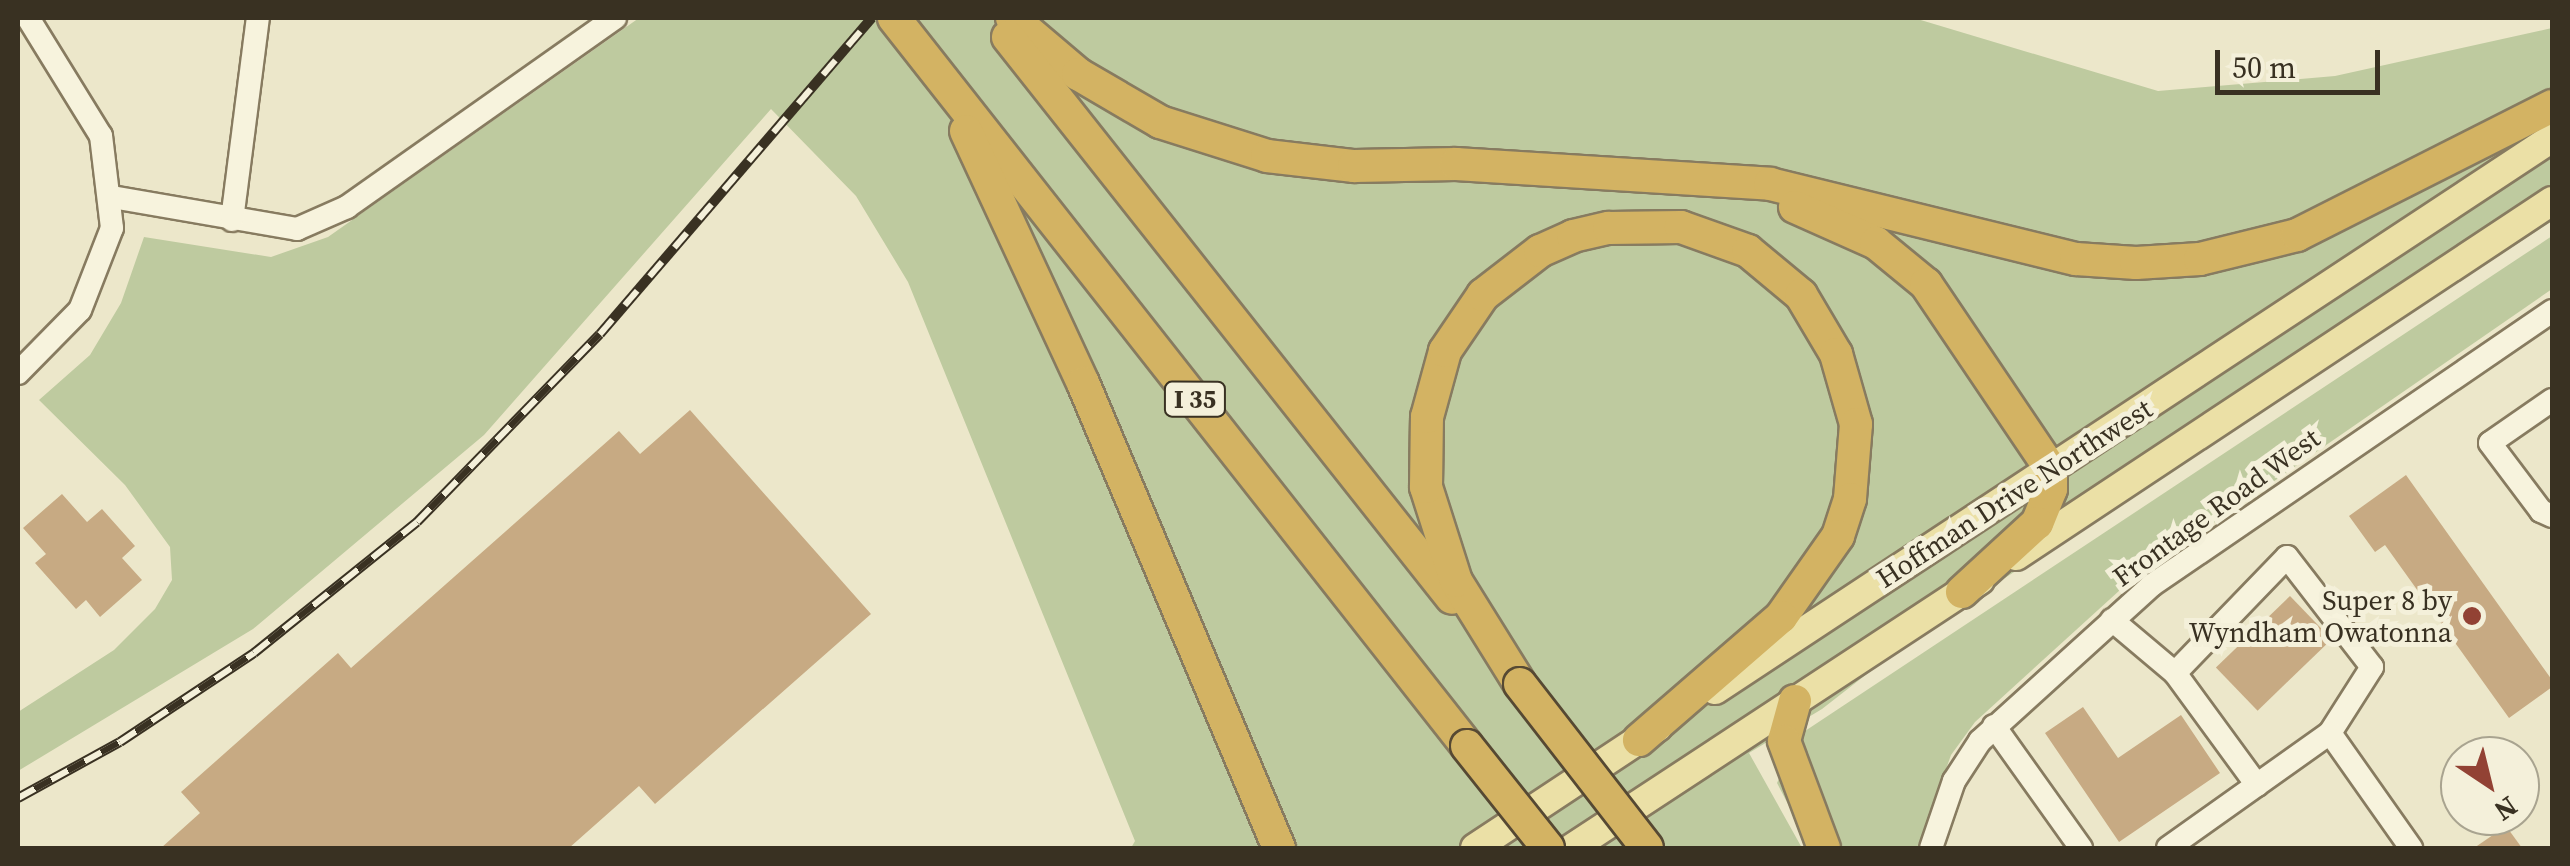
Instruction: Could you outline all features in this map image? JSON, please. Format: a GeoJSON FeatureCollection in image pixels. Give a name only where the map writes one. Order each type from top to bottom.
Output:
{"type":"FeatureCollection","features":[{"type":"Feature","properties":{"kind":"highway","name":"I 35"},"geometry":{"type":"LineString","coordinates":[[894,18],[1548,848]]}},
{"type":"Feature","properties":{"kind":"highway","name":"I 35"},"geometry":{"type":"LineString","coordinates":[[992,18],[1648,848]]}},
{"type":"Feature","properties":{"kind":"highway"},"geometry":{"type":"LineString","coordinates":[[1012,18],[1078,74],[1160,122],[1227,147],[1354,166],[1456,164],[1770,184],[2076,259],[2200,260],[2297,235],[2552,106]]}},
{"type":"Feature","properties":{"kind":"highway"},"geometry":{"type":"LineString","coordinates":[[923,53],[1004,207],[1280,848]]}},
{"type":"Feature","properties":{"kind":"highway"},"geometry":{"type":"LineString","coordinates":[[1659,176],[1807,210],[1903,264],[1952,314],[2051,469],[2051,488],[2037,523],[1962,592]]}},
{"type":"Feature","properties":{"kind":"highway"},"geometry":{"type":"LineString","coordinates":[[1520,684],[1456,581],[1426,487],[1427,418],[1445,352],[1483,294],[1540,251],[1573,236],[1609,228],[1681,227],[1748,250],[1801,295],[1836,354],[1856,424],[1850,499],[1838,536],[1781,617],[1639,740]]}},
{"type":"Feature","properties":{"kind":"highway"},"geometry":{"type":"LineString","coordinates":[[1210,678],[1304,848]]}},
{"type":"Feature","properties":{"kind":"highway"},"geometry":{"type":"LineString","coordinates":[[1795,701],[1784,741],[1824,848]]}},
{"type":"Feature","properties":{"kind":"main road","name":"Hoffman Drive Northwest"},"geometry":{"type":"LineString","coordinates":[[1475,848],[2552,138]]}},
{"type":"Feature","properties":{"kind":"main road","name":"Hoffman Drive Northwest"},"geometry":{"type":"LineString","coordinates":[[1572,848],[2552,201]]}},
{"type":"Feature","properties":{"kind":"street"},"geometry":{"type":"LineString","coordinates":[[18,373],[59,338],[87,298],[112,228],[112,197],[101,136],[86,104],[28,18]]}},
{"type":"Feature","properties":{"kind":"street"},"geometry":{"type":"LineString","coordinates":[[232,220],[258,18]]}},
{"type":"Feature","properties":{"kind":"street"},"geometry":{"type":"LineString","coordinates":[[112,197],[297,228],[346,207],[589,25],[615,18]]}},
{"type":"Feature","properties":{"kind":"street","name":"Frontage Road West"},"geometry":{"type":"LineString","coordinates":[[1931,848],[1954,781],[1994,726],[2112,620],[2168,574],[2552,311]]}},
{"type":"Feature","properties":{"kind":"street"},"geometry":{"type":"LineString","coordinates":[[2552,400],[2490,443],[2541,510],[2552,516]]}},
{"type":"Feature","properties":{"kind":"street"},"geometry":{"type":"LineString","coordinates":[[2168,848],[2330,733],[2372,666],[2287,557],[2175,673]]}},
{"type":"Feature","properties":{"kind":"street"},"geometry":{"type":"LineString","coordinates":[[2112,620],[2175,673],[2257,785]]}},
{"type":"Feature","properties":{"kind":"street"},"geometry":{"type":"LineString","coordinates":[[1994,726],[2080,848]]}},
{"type":"Feature","properties":{"kind":"street"},"geometry":{"type":"LineString","coordinates":[[2330,733],[2411,848]]}},
{"type":"Feature","properties":{"kind":"green space"},"geometry":{"type":"Polygon","coordinates":[[[639,18],[1914,18],[2158,91],[2335,76],[2552,28],[2552,221],[1913,638],[1822,709],[1749,753],[1802,848],[1131,848],[1135,841],[908,282],[856,196],[771,109],[484,435],[253,629],[18,771],[18,712],[114,650],[155,609],[172,580],[170,547],[125,485],[39,400],[90,355],[121,303],[144,237],[271,257],[328,237],[639,18]]]}},
{"type":"Feature","properties":{"kind":"green space"},"geometry":{"type":"Polygon","coordinates":[[[2552,236],[2552,289],[2131,580],[1975,722],[1951,755],[1918,848],[1811,848],[1777,783],[1799,735],[2552,236]]]}},
{"type":"Feature","properties":{"kind":"building"},"geometry":{"type":"Polygon","coordinates":[[[690,410],[871,614],[655,804],[639,786],[569,848],[161,848],[200,813],[181,792],[338,653],[351,668],[619,431],[640,454],[690,410]]]}},
{"type":"Feature","properties":{"kind":"building","name":"Super 8 by Wyndham Owatonna"},"geometry":{"type":"Polygon","coordinates":[[[2406,475],[2552,680],[2552,687],[2509,718],[2385,545],[2375,552],[2349,516],[2406,475]]]}},
{"type":"Feature","properties":{"kind":"building"},"geometry":{"type":"Polygon","coordinates":[[[62,494],[87,522],[102,509],[135,546],[122,558],[142,580],[100,617],[86,600],[76,609],[35,563],[46,554],[23,528],[62,494]]]}},
{"type":"Feature","properties":{"kind":"building"},"geometry":{"type":"Polygon","coordinates":[[[2290,596],[2332,639],[2258,711],[2216,668],[2290,596]]]}},
{"type":"Feature","properties":{"kind":"building"},"geometry":{"type":"Polygon","coordinates":[[[2083,707],[2118,758],[2181,715],[2220,773],[2119,842],[2045,733],[2083,707]]]}},
{"type":"Feature","properties":{"kind":"building"},"geometry":{"type":"Polygon","coordinates":[[[2491,836],[2513,836],[2522,848],[2474,848],[2491,836]]]}},
{"type":"Feature","properties":{"kind":"railway"},"geometry":{"type":"LineString","coordinates":[[18,798],[120,742],[254,653],[417,522],[600,334],[872,18]]}},
{"type":"Feature","properties":{"kind":"place","name":"Super 8 by Wyndham Owatonna"},"geometry":{"type":"Point","coordinates":[2472,616]}}]}
